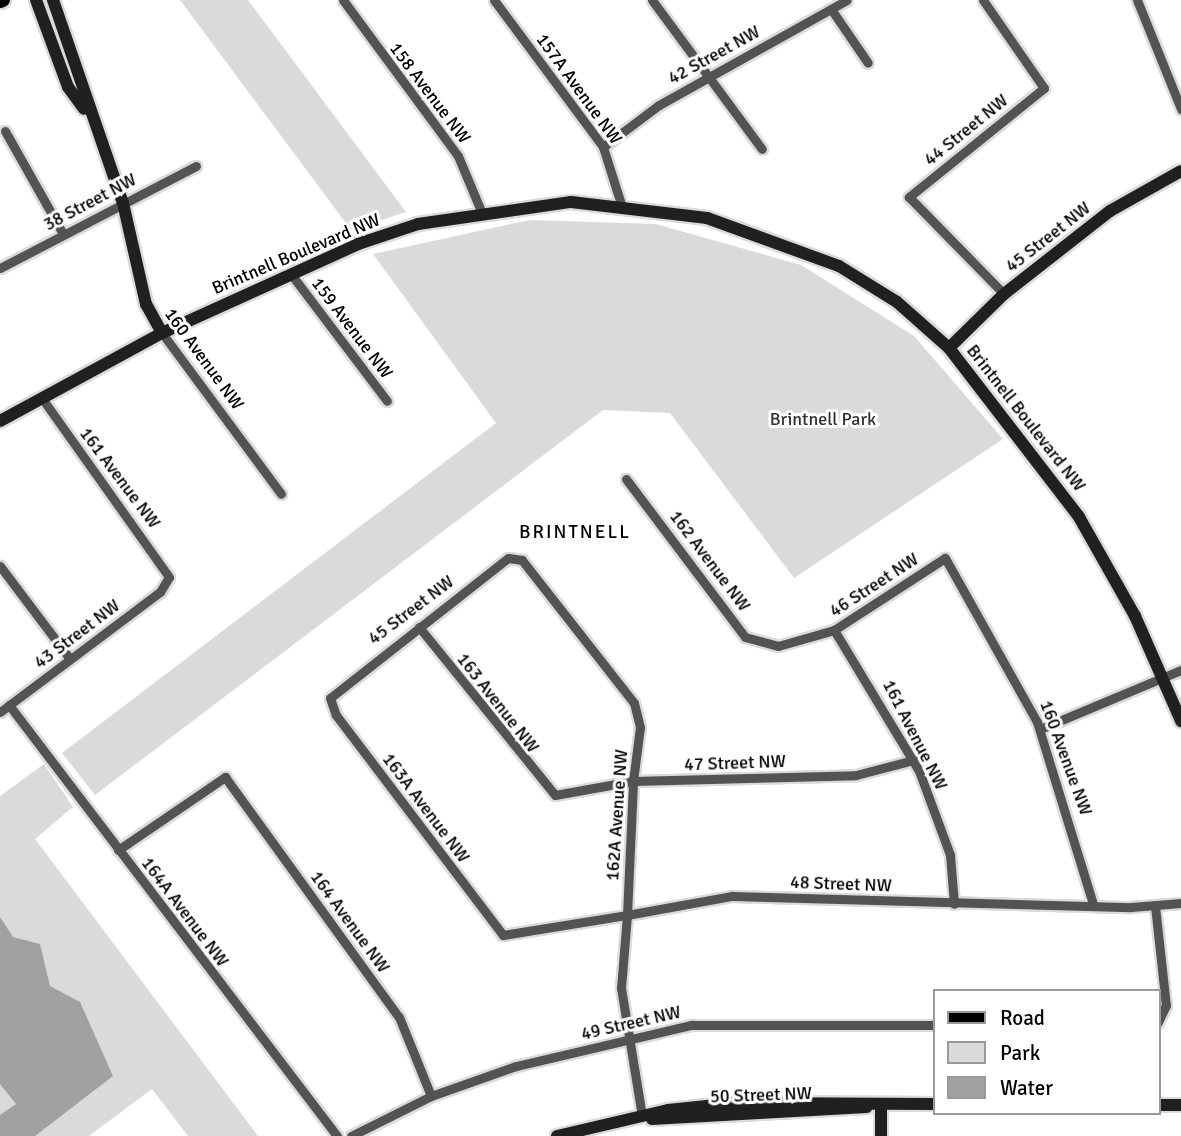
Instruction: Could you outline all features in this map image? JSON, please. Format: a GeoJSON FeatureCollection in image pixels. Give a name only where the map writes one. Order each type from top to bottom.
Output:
{"type":"FeatureCollection","features":[{"type":"Feature","properties":{"kind":"street","name":"160 Avenue NW"},"geometry":{"type":"LineString","coordinates":[[36,0],[68,87],[87,112]]}},
{"type":"Feature","properties":{"kind":"street","name":"160 Avenue NW"},"geometry":{"type":"LineString","coordinates":[[53,0],[87,112],[123,203],[146,304],[162,333],[281,494]]}},
{"type":"Feature","properties":{"kind":"street","name":"158 Avenue NW"},"geometry":{"type":"LineString","coordinates":[[343,0],[457,156],[481,211]]}},
{"type":"Feature","properties":{"kind":"street","name":"157A Avenue NW"},"geometry":{"type":"LineString","coordinates":[[494,0],[603,147],[621,204]]}},
{"type":"Feature","properties":{"kind":"street"},"geometry":{"type":"LineString","coordinates":[[652,0],[762,149]]}},
{"type":"Feature","properties":{"kind":"street","name":"42 Street NW"},"geometry":{"type":"LineString","coordinates":[[603,147],[708,76],[847,0]]}},
{"type":"Feature","properties":{"kind":"street","name":"44 Street NW"},"geometry":{"type":"LineString","coordinates":[[983,0],[1044,88],[909,197],[1003,294]]}},
{"type":"Feature","properties":{"kind":"street"},"geometry":{"type":"LineString","coordinates":[[1137,0],[1178,85],[1181,109]]}},
{"type":"Feature","properties":{"kind":"street"},"geometry":{"type":"LineString","coordinates":[[831,9],[868,63]]}},
{"type":"Feature","properties":{"kind":"street"},"geometry":{"type":"LineString","coordinates":[[5,131],[63,234]]}},
{"type":"Feature","properties":{"kind":"street","name":"38 Street NW"},"geometry":{"type":"LineString","coordinates":[[0,268],[196,166]]}},
{"type":"Feature","properties":{"kind":"street","name":"45 Street NW"},"geometry":{"type":"LineString","coordinates":[[949,348],[1003,294],[1123,201],[1181,171]]}},
{"type":"Feature","properties":{"kind":"street","name":"Brintnell Boulevard NW"},"geometry":{"type":"LineString","coordinates":[[0,421],[162,333],[387,234],[481,211],[621,204],[707,218],[814,254],[879,290],[949,348],[1079,517],[1164,677],[1181,720]]}},
{"type":"Feature","properties":{"kind":"street","name":"159 Avenue NW"},"geometry":{"type":"LineString","coordinates":[[291,274],[387,401]]}},
{"type":"Feature","properties":{"kind":"street","name":"161 Avenue NW"},"geometry":{"type":"LineString","coordinates":[[42,398],[169,578]]}},
{"type":"Feature","properties":{"kind":"street","name":"162 Avenue NW"},"geometry":{"type":"LineString","coordinates":[[626,479],[745,637],[778,646]]}},
{"type":"Feature","properties":{"kind":"street","name":"45 Street NW"},"geometry":{"type":"LineString","coordinates":[[330,698],[419,627],[518,556]]}},
{"type":"Feature","properties":{"kind":"street","name":"162A Avenue NW"},"geometry":{"type":"LineString","coordinates":[[518,556],[634,703],[640,727],[633,781],[621,989],[627,1040],[642,1116]]}},
{"type":"Feature","properties":{"kind":"street","name":"160 Avenue NW"},"geometry":{"type":"LineString","coordinates":[[945,558],[1040,729],[1093,904]]}},
{"type":"Feature","properties":{"kind":"street","name":"46 Street NW"},"geometry":{"type":"LineString","coordinates":[[778,646],[834,631],[945,558]]}},
{"type":"Feature","properties":{"kind":"street"},"geometry":{"type":"LineString","coordinates":[[0,566],[70,659]]}},
{"type":"Feature","properties":{"kind":"street","name":"43 Street NW"},"geometry":{"type":"LineString","coordinates":[[0,712],[160,592],[169,578]]}},
{"type":"Feature","properties":{"kind":"street","name":"163 Avenue NW"},"geometry":{"type":"LineString","coordinates":[[419,627],[555,795]]}},
{"type":"Feature","properties":{"kind":"street","name":"161 Avenue NW"},"geometry":{"type":"LineString","coordinates":[[834,631],[914,760],[950,855],[954,904]]}},
{"type":"Feature","properties":{"kind":"street"},"geometry":{"type":"LineString","coordinates":[[1040,729],[1181,670]]}},
{"type":"Feature","properties":{"kind":"street","name":"163A Avenue NW"},"geometry":{"type":"LineString","coordinates":[[330,698],[335,715],[503,935]]}},
{"type":"Feature","properties":{"kind":"street","name":"164A Avenue NW"},"geometry":{"type":"LineString","coordinates":[[9,705],[337,1136]]}},
{"type":"Feature","properties":{"kind":"street","name":"47 Street NW"},"geometry":{"type":"LineString","coordinates":[[555,795],[633,781],[856,775],[914,760]]}},
{"type":"Feature","properties":{"kind":"street","name":"164 Avenue NW"},"geometry":{"type":"LineString","coordinates":[[118,850],[225,777],[399,1017],[431,1096]]}},
{"type":"Feature","properties":{"kind":"street","name":"48 Street NW"},"geometry":{"type":"LineString","coordinates":[[503,935],[732,896],[954,904],[1155,906],[1181,903]]}},
{"type":"Feature","properties":{"kind":"street"},"geometry":{"type":"LineString","coordinates":[[1155,906],[1166,1005],[1160,1021]]}},
{"type":"Feature","properties":{"kind":"street","name":"49 Street NW"},"geometry":{"type":"LineString","coordinates":[[351,1136],[431,1096],[516,1066],[627,1040],[727,1022],[932,1026]]}},
{"type":"Feature","properties":{"kind":"street","name":"50 Street NW"},"geometry":{"type":"LineString","coordinates":[[557,1136],[642,1116],[736,1103],[932,1104]]}},
{"type":"Feature","properties":{"kind":"street"},"geometry":{"type":"LineString","coordinates":[[881,1105],[881,1136]]}},
{"type":"Feature","properties":{"kind":"street"},"geometry":{"type":"LineString","coordinates":[[1160,1105],[1181,1105]]}},
{"type":"Feature","properties":{"kind":"green space"},"geometry":{"type":"Polygon","coordinates":[[[180,0],[248,0],[406,212],[351,230],[180,0]]]}},
{"type":"Feature","properties":{"kind":"green space","name":"Brintnell Park"},"geometry":{"type":"Polygon","coordinates":[[[530,220],[656,224],[801,265],[914,336],[1003,439],[794,578],[670,413],[603,410],[95,795],[62,753],[496,423],[373,254],[530,220]]]}},
{"type":"Feature","properties":{"kind":"green space"},"geometry":{"type":"Polygon","coordinates":[[[44,764],[73,807],[35,839],[258,1136],[188,1136],[152,1089],[89,1136],[0,1136],[0,796],[44,764]]]}},
{"type":"Feature","properties":{"kind":"water"},"geometry":{"type":"Polygon","coordinates":[[[0,917],[13,937],[40,944],[50,986],[80,1002],[113,1076],[35,1136],[0,1136],[0,1115],[16,1104],[0,1084],[0,917]]]}},
{"type":"Feature","properties":{"kind":"district","name":"BRINTNELL"},"geometry":{"type":"Point","coordinates":[575,533]}}]}
